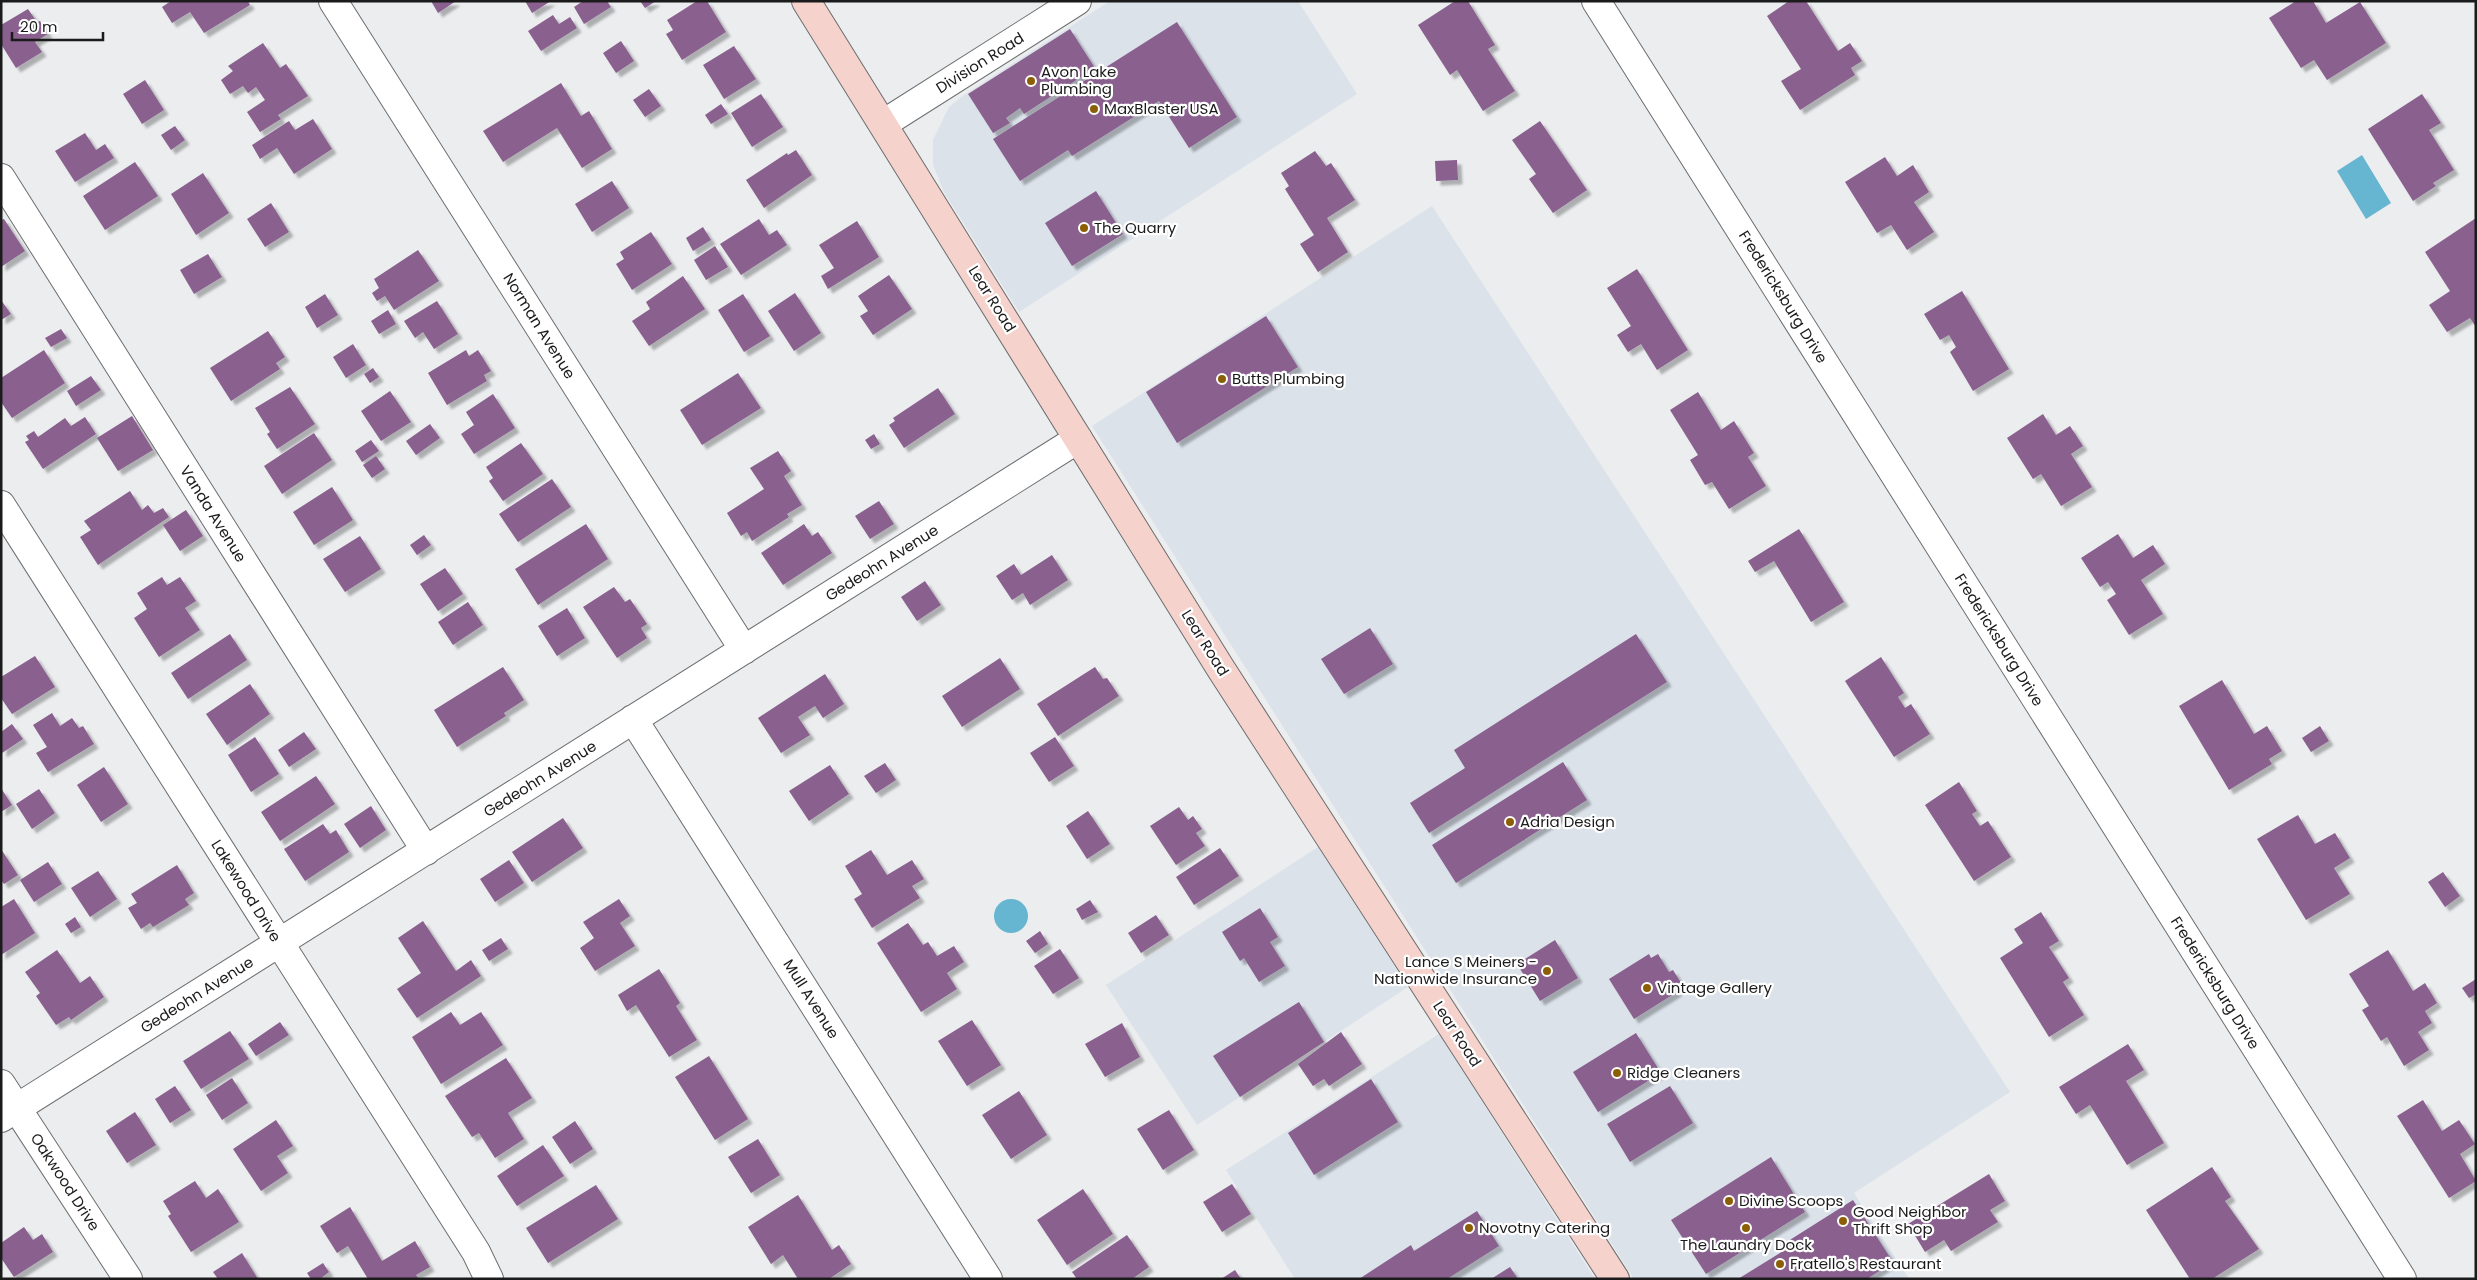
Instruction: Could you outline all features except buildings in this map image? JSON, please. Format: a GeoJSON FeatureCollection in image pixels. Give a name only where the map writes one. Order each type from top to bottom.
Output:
{"type":"FeatureCollection","features":[{"type":"Feature","properties":{"kind":"street","name":"Norman Avenue"},"geometry":{"type":"LineString","coordinates":[[334,1],[744,650]]}},
{"type":"Feature","properties":{"kind":"street","name":"Lear Road"},"geometry":{"type":"LineString","coordinates":[[806,1],[1221,669],[1615,1279]]}},
{"type":"Feature","properties":{"kind":"street","name":"Division Road"},"geometry":{"type":"LineString","coordinates":[[883,124],[1077,1]]}},
{"type":"Feature","properties":{"kind":"street","name":"Fredericksburg Drive"},"geometry":{"type":"LineString","coordinates":[[1596,1],[2402,1279]]}},
{"type":"Feature","properties":{"kind":"street","name":"Vanda Avenue"},"geometry":{"type":"LineString","coordinates":[[1,178],[426,851]]}},
{"type":"Feature","properties":{"kind":"street","name":"Gedeohn Avenue"},"geometry":{"type":"LineString","coordinates":[[9,1113],[1078,439]]}},
{"type":"Feature","properties":{"kind":"street","name":"Lakewood Drive"},"geometry":{"type":"LineString","coordinates":[[1,505],[476,1252],[489,1279]]}},
{"type":"Feature","properties":{"kind":"street","name":"Mull Avenue"},"geometry":{"type":"LineString","coordinates":[[633,719],[988,1279]]}},
{"type":"Feature","properties":{"kind":"street","name":"Oakwood Drive"},"geometry":{"type":"LineString","coordinates":[[1,1084],[9,1113],[128,1279]]}},
{"type":"Feature","properties":{"kind":"shaded area"},"geometry":{"type":"Polygon","coordinates":[[[1110,1],[1298,1],[1357,94],[1019,312],[944,192],[933,165],[933,140],[949,107],[964,95],[1110,1]]]}},
{"type":"Feature","properties":{"kind":"shaded area"},"geometry":{"type":"Polygon","coordinates":[[[1432,206],[2010,1092],[1854,1193],[1909,1279],[1634,1279],[1092,426],[1432,206]]]}},
{"type":"Feature","properties":{"kind":"shaded area"},"geometry":{"type":"Polygon","coordinates":[[[1318,847],[1408,987],[1197,1125],[1106,985],[1318,847]]]}},
{"type":"Feature","properties":{"kind":"shaded area"},"geometry":{"type":"Polygon","coordinates":[[[1439,1034],[1595,1279],[1295,1279],[1226,1170],[1439,1034]]]}},
{"type":"Feature","properties":{"kind":"water"},"geometry":{"type":"Polygon","coordinates":[[[2362,155],[2391,203],[2366,219],[2337,171],[2362,155]]]}},
{"type":"Feature","properties":{"kind":"water"},"geometry":{"type":"Polygon","coordinates":[[[1011,899],[1023,904],[1028,916],[1023,928],[1011,933],[999,928],[994,916],[999,904],[1011,899]]]}},
{"type":"Feature","properties":{"kind":"place","name":"Avon Lake Plumbing"},"geometry":{"type":"Point","coordinates":[1031,81]}},
{"type":"Feature","properties":{"kind":"place","name":"MaxBlaster USA"},"geometry":{"type":"Point","coordinates":[1094,109]}},
{"type":"Feature","properties":{"kind":"place","name":"The Quarry"},"geometry":{"type":"Point","coordinates":[1084,228]}},
{"type":"Feature","properties":{"kind":"place","name":"Butts Plumbing"},"geometry":{"type":"Point","coordinates":[1222,379]}},
{"type":"Feature","properties":{"kind":"place","name":"Adria Design"},"geometry":{"type":"Point","coordinates":[1510,822]}},
{"type":"Feature","properties":{"kind":"place","name":"Lance S Meiners - Nationwide Insurance"},"geometry":{"type":"Point","coordinates":[1547,971]}},
{"type":"Feature","properties":{"kind":"place","name":"Vintage Gallery"},"geometry":{"type":"Point","coordinates":[1647,988]}},
{"type":"Feature","properties":{"kind":"place","name":"Ridge Cleaners"},"geometry":{"type":"Point","coordinates":[1617,1073]}},
{"type":"Feature","properties":{"kind":"place","name":"Divine Scoops"},"geometry":{"type":"Point","coordinates":[1729,1201]}},
{"type":"Feature","properties":{"kind":"place","name":"Good Neighbor Thrift Shop"},"geometry":{"type":"Point","coordinates":[1843,1221]}},
{"type":"Feature","properties":{"kind":"place","name":"Novotny Catering"},"geometry":{"type":"Point","coordinates":[1469,1228]}},
{"type":"Feature","properties":{"kind":"place","name":"The Laundry Dock"},"geometry":{"type":"Point","coordinates":[1746,1228]}},
{"type":"Feature","properties":{"kind":"place","name":"Fratello's Restaurant"},"geometry":{"type":"Point","coordinates":[1780,1264]}}]}
